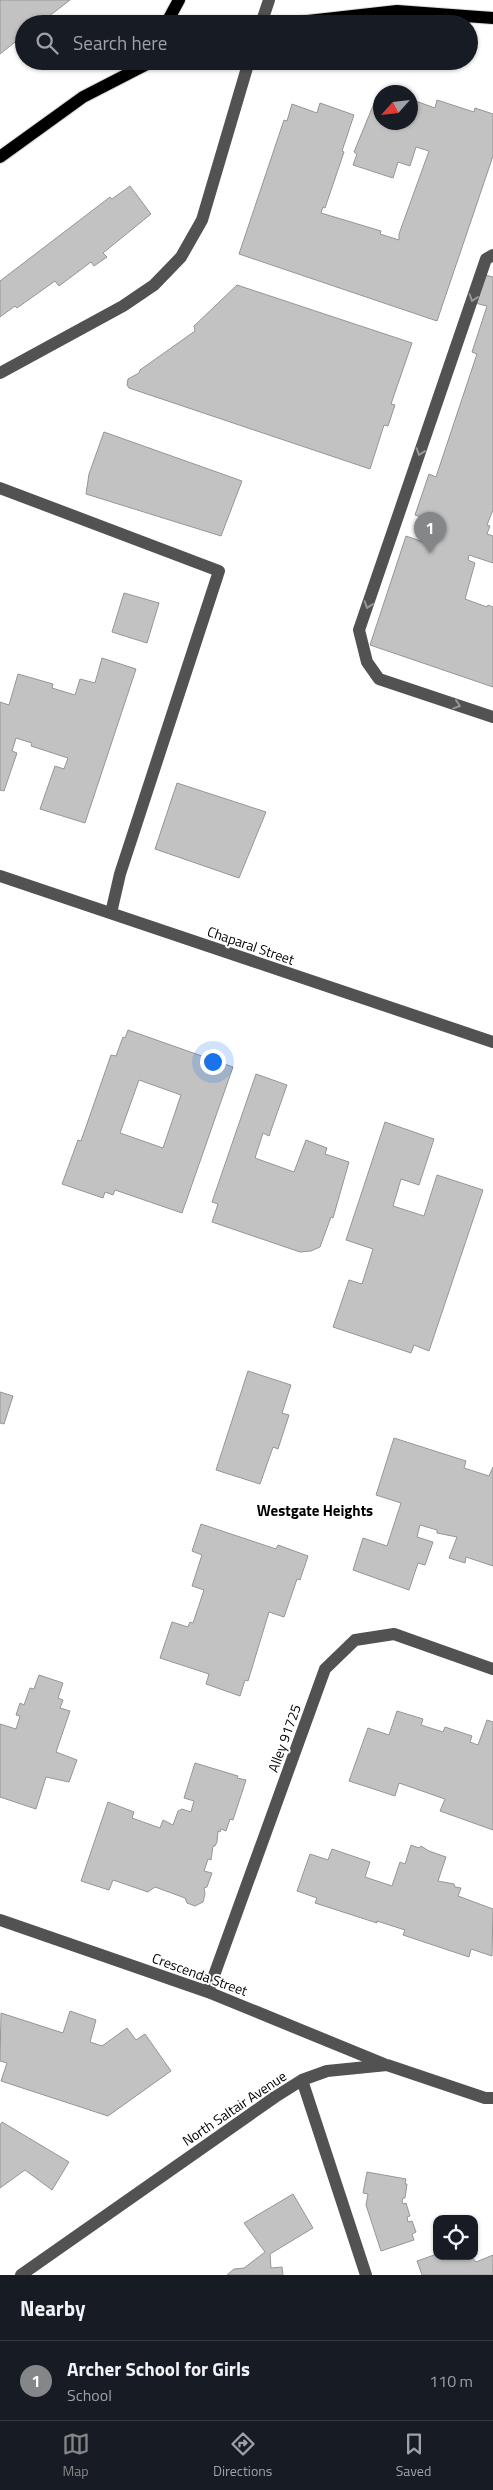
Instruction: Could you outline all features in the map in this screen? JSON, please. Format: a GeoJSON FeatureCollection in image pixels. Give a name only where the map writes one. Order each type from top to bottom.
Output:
{"type":"FeatureCollection","features":[{"type":"Feature","properties":{"kind":"main road"},"geometry":{"type":"LineString","coordinates":[[171,15],[179,0]]}},
{"type":"Feature","properties":{"kind":"main road"},"geometry":{"type":"LineString","coordinates":[[361,15],[397,11],[452,15]]}},
{"type":"Feature","properties":{"kind":"main road"},"geometry":{"type":"LineString","coordinates":[[478,17],[493,18]]}},
{"type":"Feature","properties":{"kind":"main road"},"geometry":{"type":"LineString","coordinates":[[0,157],[83,98],[134,70]]}},
{"type":"Feature","properties":{"kind":"street"},"geometry":{"type":"LineString","coordinates":[[264,15],[269,0]]}},
{"type":"Feature","properties":{"kind":"street"},"geometry":{"type":"LineString","coordinates":[[0,373],[123,306],[154,285],[181,257],[202,220],[246,70]]}},
{"type":"Feature","properties":{"kind":"street"},"geometry":{"type":"LineString","coordinates":[[493,255],[486,259],[359,630],[367,662],[379,679],[493,717]]}},
{"type":"Feature","properties":{"kind":"street"},"geometry":{"type":"LineString","coordinates":[[0,488],[220,572],[120,874],[111,913]]}},
{"type":"Feature","properties":{"kind":"street","name":"Chaparal Street"},"geometry":{"type":"LineString","coordinates":[[0,876],[493,1042]]}},
{"type":"Feature","properties":{"kind":"street","name":"Alley 91725"},"geometry":{"type":"LineString","coordinates":[[208,1992],[325,1669],[356,1640],[394,1634],[493,1669]]}},
{"type":"Feature","properties":{"kind":"street","name":"Crescenda Street"},"geometry":{"type":"LineString","coordinates":[[0,1920],[208,1992],[387,2065]]}},
{"type":"Feature","properties":{"kind":"street","name":"North Saltair Avenue"},"geometry":{"type":"LineString","coordinates":[[22,2275],[302,2080],[327,2071],[387,2065],[485,2098],[493,2098]]}},
{"type":"Feature","properties":{"kind":"street"},"geometry":{"type":"LineString","coordinates":[[302,2080],[366,2275]]}},
{"type":"Feature","properties":{"kind":"building"},"geometry":{"type":"Polygon","coordinates":[[[0,0],[70,0],[51,15],[15,15],[15,42],[0,54],[0,0]]]}},
{"type":"Feature","properties":{"kind":"building"},"geometry":{"type":"Polygon","coordinates":[[[437,100],[474,112],[475,108],[493,114],[493,156],[437,321],[239,254],[284,120],[287,121],[292,104],[317,113],[320,103],[354,115],[342,151],[344,152],[325,208],[323,207],[321,213],[381,231],[380,234],[399,240],[399,234],[429,151],[416,147],[410,166],[398,162],[393,178],[353,165],[357,154],[354,152],[373,106],[373,130],[418,130],[418,102],[435,108],[437,100]]]}},
{"type":"Feature","properties":{"kind":"building"},"geometry":{"type":"Polygon","coordinates":[[[130,186],[151,214],[103,253],[107,257],[94,266],[91,262],[59,286],[55,281],[17,308],[15,306],[0,317],[0,281],[110,197],[112,199],[130,186]]]}},
{"type":"Feature","properties":{"kind":"building"},"geometry":{"type":"Polygon","coordinates":[[[485,275],[493,277],[493,510],[487,525],[490,526],[487,534],[493,536],[493,563],[469,555],[468,560],[475,563],[465,599],[487,607],[488,605],[493,607],[493,687],[370,645],[406,536],[429,544],[431,537],[422,534],[427,519],[415,515],[429,474],[436,477],[477,354],[472,352],[487,306],[475,303],[485,275]]]}},
{"type":"Feature","properties":{"kind":"building"},"geometry":{"type":"Polygon","coordinates":[[[237,285],[412,343],[391,404],[395,405],[388,426],[384,425],[370,469],[129,388],[127,385],[128,379],[139,373],[140,370],[195,331],[194,326],[237,285]]]}},
{"type":"Feature","properties":{"kind":"building"},"geometry":{"type":"Polygon","coordinates":[[[104,432],[242,481],[221,536],[86,494],[89,474],[104,432]]]}},
{"type":"Feature","properties":{"kind":"building"},"geometry":{"type":"Polygon","coordinates":[[[124,593],[159,603],[147,643],[112,632],[124,593]]]}},
{"type":"Feature","properties":{"kind":"building"},"geometry":{"type":"Polygon","coordinates":[[[102,658],[136,669],[85,823],[40,809],[55,766],[64,769],[68,758],[31,746],[32,743],[16,738],[12,751],[17,753],[4,791],[0,790],[0,702],[9,705],[18,674],[53,684],[52,688],[75,695],[80,679],[95,683],[102,658]]]}},
{"type":"Feature","properties":{"kind":"building"},"geometry":{"type":"Polygon","coordinates":[[[177,783],[266,812],[239,878],[155,849],[177,783]]]}},
{"type":"Feature","properties":{"kind":"building"},"geometry":{"type":"Polygon","coordinates":[[[128,1030],[233,1067],[182,1213],[115,1190],[113,1195],[105,1192],[103,1198],[62,1184],[78,1140],[81,1141],[111,1055],[116,1056],[123,1037],[125,1038],[128,1030]],[[139,1080],[120,1133],[163,1148],[181,1095],[139,1080]]]}},
{"type":"Feature","properties":{"kind":"building"},"geometry":{"type":"Polygon","coordinates":[[[256,1074],[287,1085],[269,1136],[263,1133],[255,1158],[294,1172],[306,1140],[327,1148],[325,1154],[349,1162],[333,1218],[331,1217],[320,1247],[311,1251],[300,1252],[212,1222],[218,1204],[212,1202],[256,1074]]]}},
{"type":"Feature","properties":{"kind":"building"},"geometry":{"type":"Polygon","coordinates":[[[385,1122],[434,1139],[419,1185],[401,1179],[393,1206],[424,1216],[437,1175],[483,1190],[429,1351],[414,1345],[411,1353],[333,1327],[349,1280],[362,1284],[373,1249],[346,1240],[385,1122]]]}},
{"type":"Feature","properties":{"kind":"building"},"geometry":{"type":"Polygon","coordinates":[[[248,1371],[291,1385],[282,1413],[289,1415],[278,1449],[273,1447],[260,1484],[216,1470],[248,1371]]]}},
{"type":"Feature","properties":{"kind":"building"},"geometry":{"type":"Polygon","coordinates":[[[0,1392],[13,1396],[4,1424],[0,1423],[0,1392]]]}},
{"type":"Feature","properties":{"kind":"building"},"geometry":{"type":"Polygon","coordinates":[[[394,1438],[466,1461],[464,1468],[489,1476],[493,1467],[493,1566],[466,1557],[465,1563],[449,1558],[457,1537],[437,1533],[437,1530],[420,1525],[417,1537],[433,1542],[425,1565],[418,1563],[409,1590],[353,1570],[363,1538],[387,1546],[401,1503],[376,1495],[394,1438]]]}},
{"type":"Feature","properties":{"kind":"building"},"geometry":{"type":"Polygon","coordinates":[[[201,1524],[276,1549],[278,1545],[308,1556],[300,1580],[297,1579],[284,1617],[269,1612],[248,1681],[245,1680],[240,1696],[206,1684],[209,1674],[160,1658],[172,1622],[188,1627],[190,1622],[193,1623],[204,1590],[192,1586],[202,1555],[192,1551],[201,1524]]]}},
{"type":"Feature","properties":{"kind":"building"},"geometry":{"type":"Polygon","coordinates":[[[39,1675],[63,1683],[58,1698],[63,1700],[60,1708],[70,1711],[56,1752],[77,1760],[69,1782],[46,1777],[36,1809],[0,1797],[0,1724],[16,1729],[20,1716],[16,1715],[20,1703],[24,1705],[30,1688],[34,1689],[39,1675]]]}},
{"type":"Feature","properties":{"kind":"building"},"geometry":{"type":"Polygon","coordinates":[[[397,1711],[423,1719],[421,1725],[443,1732],[445,1727],[472,1736],[470,1742],[478,1745],[487,1720],[493,1722],[493,1830],[440,1811],[445,1799],[399,1783],[395,1796],[349,1781],[368,1728],[389,1735],[397,1711]]]}},
{"type":"Feature","properties":{"kind":"building"},"geometry":{"type":"Polygon","coordinates":[[[195,1763],[246,1780],[233,1820],[230,1819],[226,1831],[221,1829],[220,1832],[218,1831],[217,1842],[213,1846],[211,1860],[208,1859],[204,1871],[212,1873],[207,1887],[204,1888],[203,1902],[195,1906],[187,1903],[185,1898],[155,1887],[148,1892],[113,1880],[109,1890],[81,1881],[108,1802],[134,1812],[132,1818],[160,1828],[163,1820],[173,1825],[178,1811],[182,1809],[191,1812],[194,1801],[184,1798],[195,1763]]]}},
{"type":"Feature","properties":{"kind":"building"},"geometry":{"type":"Polygon","coordinates":[[[411,1845],[419,1848],[421,1846],[446,1857],[438,1881],[454,1884],[455,1887],[461,1888],[458,1896],[493,1909],[492,1956],[471,1949],[469,1957],[403,1935],[405,1930],[315,1903],[317,1898],[297,1891],[310,1854],[328,1860],[332,1849],[370,1862],[365,1877],[392,1886],[400,1862],[405,1864],[411,1845]]]}},
{"type":"Feature","properties":{"kind":"building"},"geometry":{"type":"Polygon","coordinates":[[[70,2011],[96,2020],[90,2042],[102,2046],[127,2028],[136,2040],[145,2034],[171,2071],[108,2116],[1,2081],[7,2063],[0,2061],[1,2013],[63,2033],[70,2011]]]}},
{"type":"Feature","properties":{"kind":"building"},"geometry":{"type":"Polygon","coordinates":[[[2,2122],[69,2162],[52,2190],[25,2170],[0,2188],[0,2125],[2,2122]]]}},
{"type":"Feature","properties":{"kind":"building"},"geometry":{"type":"Polygon","coordinates":[[[367,2172],[406,2179],[405,2198],[402,2201],[403,2204],[406,2203],[410,2216],[407,2217],[408,2222],[412,2221],[416,2232],[412,2234],[414,2240],[381,2251],[366,2205],[368,2194],[363,2193],[367,2172]]]}},
{"type":"Feature","properties":{"kind":"building"},"geometry":{"type":"Polygon","coordinates":[[[293,2194],[313,2228],[270,2254],[271,2268],[282,2267],[283,2275],[227,2275],[234,2269],[244,2268],[265,2252],[244,2223],[293,2194]]]}},
{"type":"Feature","properties":{"kind":"building"},"geometry":{"type":"Polygon","coordinates":[[[433,2255],[433,2260],[474,2260],[476,2262],[493,2255],[493,2275],[422,2275],[417,2261],[433,2255]]]}},
{"type":"Feature","properties":{"kind":"place","name":"Archer School for Girls"},"geometry":{"type":"Point","coordinates":[430,553]}},
{"type":"Feature","properties":{"kind":"district","name":"Westgate Heights"},"geometry":{"type":"Point","coordinates":[315,1510]}}]}
